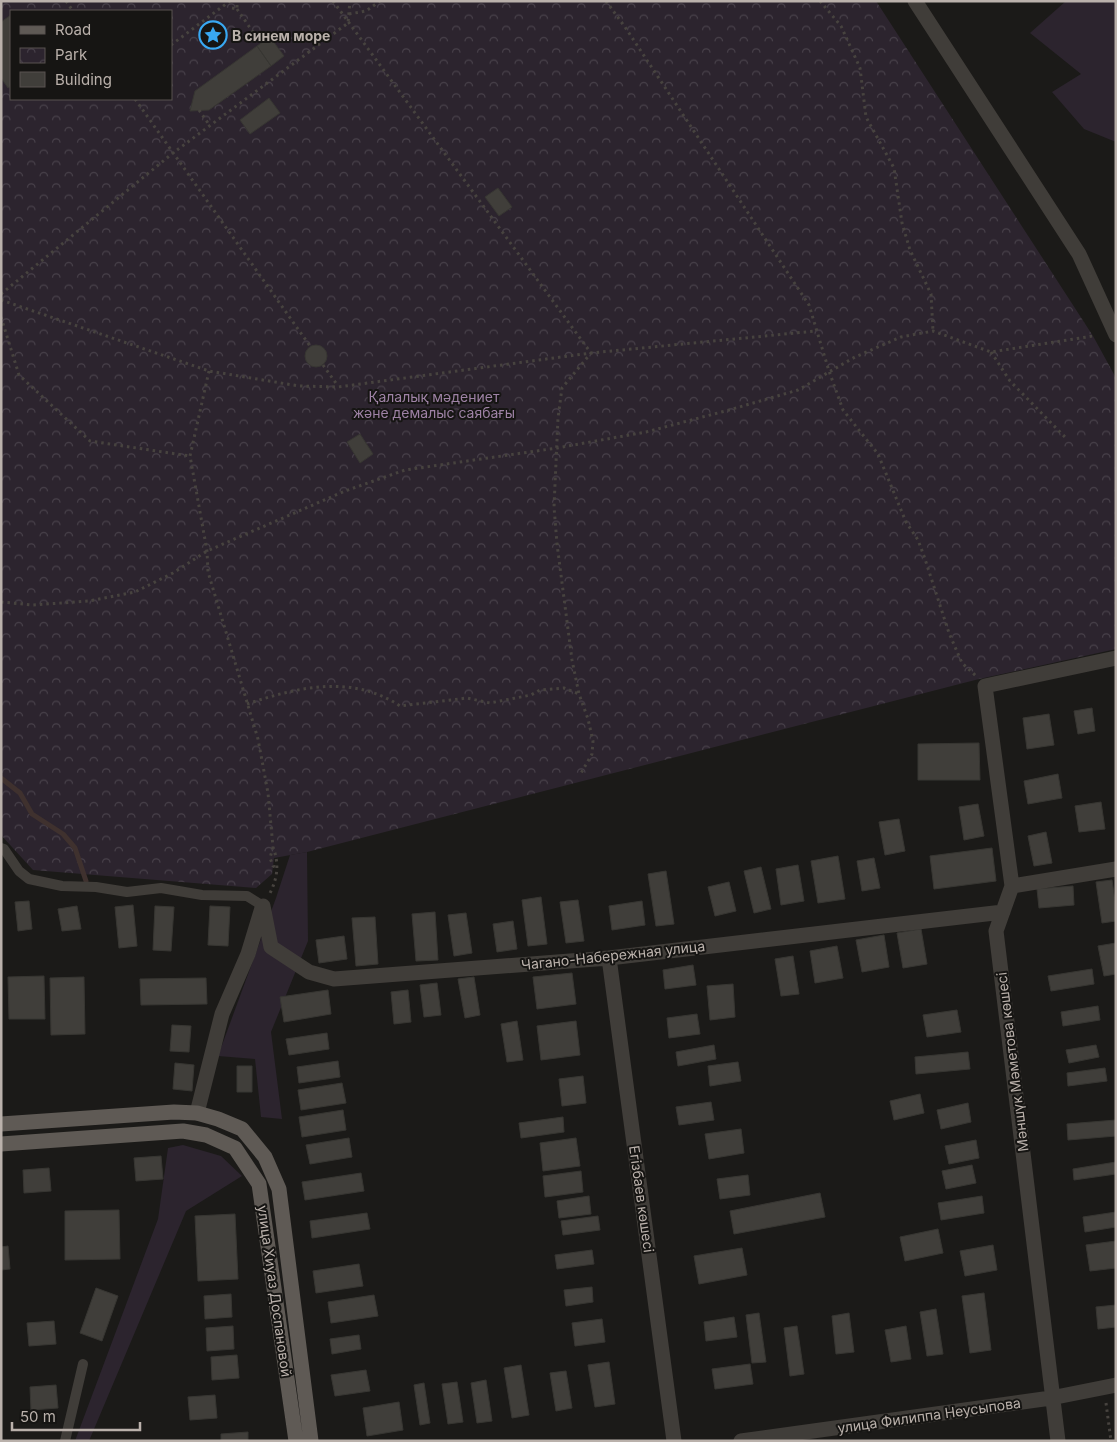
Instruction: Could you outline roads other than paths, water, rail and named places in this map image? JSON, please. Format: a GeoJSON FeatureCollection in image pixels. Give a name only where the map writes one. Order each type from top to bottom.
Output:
{"type":"FeatureCollection","features":[{"type":"Feature","properties":{"kind":"main road","name":"улица Хиуаз Доспановой"},"geometry":{"type":"LineString","coordinates":[[1,1124],[174,1112],[197,1113],[242,1129],[265,1157],[279,1189],[311,1441]]}},
{"type":"Feature","properties":{"kind":"main road","name":"улица Хиуаз Доспановой"},"geometry":{"type":"LineString","coordinates":[[1,1144],[183,1131],[206,1135],[235,1148],[259,1184],[296,1441]]}},
{"type":"Feature","properties":{"kind":"street"},"geometry":{"type":"LineString","coordinates":[[915,1],[1079,254],[1116,335]]}},
{"type":"Feature","properties":{"kind":"street","name":"Мәншүк Мәметова көшесі"},"geometry":{"type":"LineString","coordinates":[[1058,1441],[1051,1398],[996,931],[1012,886],[985,686],[1116,658]]}},
{"type":"Feature","properties":{"kind":"street"},"geometry":{"type":"LineString","coordinates":[[1012,886],[1116,869]]}},
{"type":"Feature","properties":{"kind":"street"},"geometry":{"type":"LineString","coordinates":[[197,1113],[222,1014],[248,954],[263,906]]}},
{"type":"Feature","properties":{"kind":"street","name":"Чагано-Набережная улица"},"geometry":{"type":"LineString","coordinates":[[263,906],[271,947],[309,972],[334,979],[609,958],[1003,912]]}},
{"type":"Feature","properties":{"kind":"street","name":"Егізбаев көшесі"},"geometry":{"type":"LineString","coordinates":[[609,958],[674,1441]]}},
{"type":"Feature","properties":{"kind":"street","name":"улица Филиппа Неусыпова"},"geometry":{"type":"LineString","coordinates":[[741,1441],[1051,1398],[1110,1386]]}},
{"type":"Feature","properties":{"kind":"lane"},"geometry":{"type":"LineString","coordinates":[[1,848],[4,849],[19,872],[29,879],[62,886],[96,887],[127,892],[161,888],[202,895],[248,896],[263,906]]}},
{"type":"Feature","properties":{"kind":"lane"},"geometry":{"type":"LineString","coordinates":[[65,1441],[83,1364]]}},
{"type":"Feature","properties":{"kind":"waterway"},"geometry":{"type":"LineString","coordinates":[[1,778],[20,793],[32,814],[63,834],[75,848],[86,881]]}},
{"type":"Feature","properties":{"kind":"place","name":"В синем море"},"geometry":{"type":"Point","coordinates":[213,35]}},
{"type":"Feature","properties":{"kind":"park label","name":"Қалалық мәдениет және демалыс саябағы"},"geometry":{"type":"Point","coordinates":[434,404]}}]}
